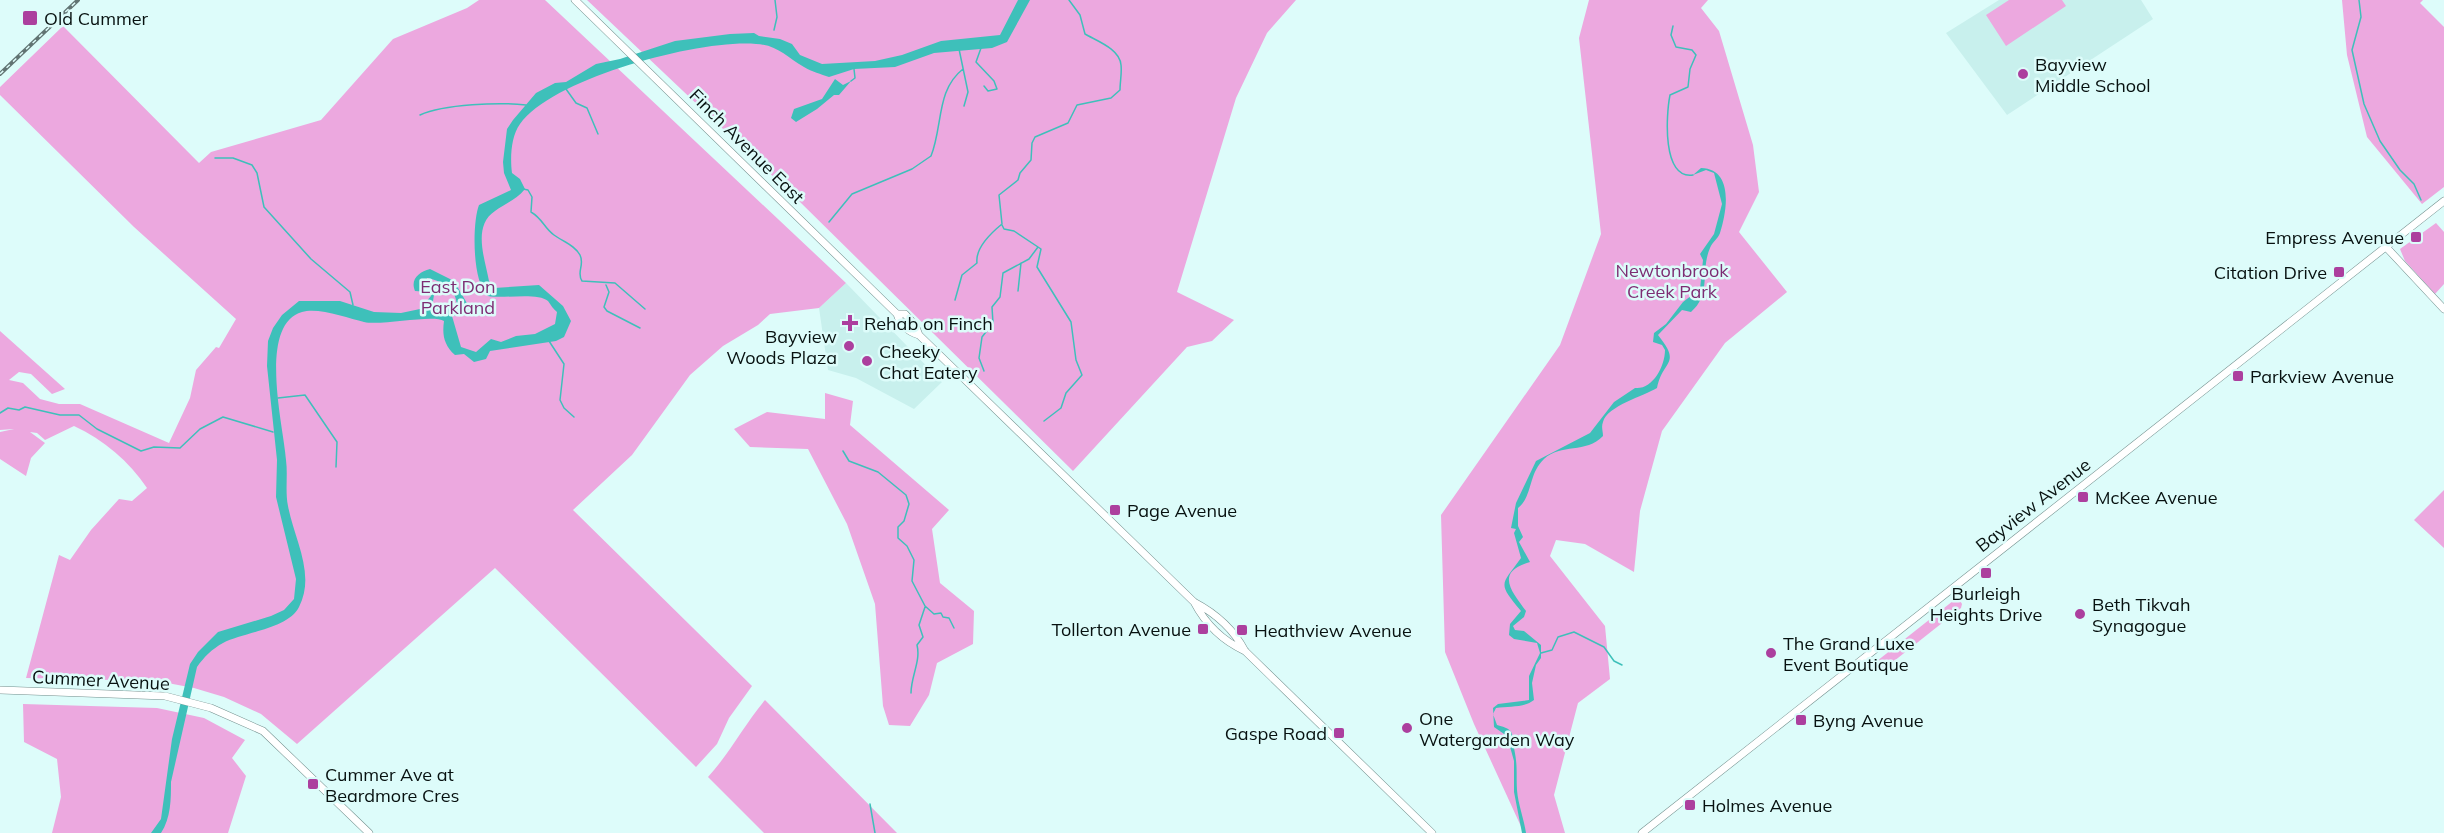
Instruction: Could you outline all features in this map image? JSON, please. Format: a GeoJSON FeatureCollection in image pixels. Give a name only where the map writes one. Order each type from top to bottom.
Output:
{"type":"FeatureCollection","features":[{"type":"Feature","properties":{"kind":"main road","name":"Finch Avenue East"},"geometry":{"type":"LineString","coordinates":[[575,0],[897,314],[905,314],[919,335],[1194,602],[1210,610],[1238,637],[1245,651],[1432,833]]}},
{"type":"Feature","properties":{"kind":"main road","name":"Bayview Avenue"},"geometry":{"type":"LineString","coordinates":[[1642,833],[2444,201]]}},
{"type":"Feature","properties":{"kind":"main road"},"geometry":{"type":"LineString","coordinates":[[2386,247],[2444,309]]}},
{"type":"Feature","properties":{"kind":"main road","name":"Cummer Avenue"},"geometry":{"type":"LineString","coordinates":[[0,690],[154,695],[212,708],[263,732],[369,833]]}},
{"type":"Feature","properties":{"kind":"shaded area","name":"Bayview Middle School"},"geometry":{"type":"Polygon","coordinates":[[[1999,0],[2141,0],[2153,19],[2007,115],[1946,33],[1999,0]]]}},
{"type":"Feature","properties":{"kind":"shaded area"},"geometry":{"type":"Polygon","coordinates":[[[846,283],[942,382],[914,409],[856,378],[828,370],[819,308],[846,283]]]}},
{"type":"Feature","properties":{"kind":"green space","name":"East Don Parkland"},"geometry":{"type":"Polygon","coordinates":[[[479,0],[545,0],[846,283],[819,308],[770,314],[758,325],[723,346],[690,375],[632,455],[573,510],[752,686],[729,718],[717,744],[696,767],[495,568],[297,744],[261,714],[224,697],[194,688],[157,681],[26,678],[59,555],[70,560],[91,530],[119,499],[132,501],[147,488],[115,452],[74,426],[45,440],[37,433],[30,432],[45,443],[31,458],[26,476],[0,459],[0,432],[14,429],[0,430],[0,331],[65,389],[52,394],[31,374],[19,372],[9,380],[23,383],[40,399],[59,404],[80,404],[169,443],[190,398],[196,370],[216,347],[219,348],[236,319],[134,227],[0,95],[0,87],[63,26],[199,163],[211,152],[321,120],[393,39],[467,8],[479,0]]]}},
{"type":"Feature","properties":{"kind":"green space"},"geometry":{"type":"Polygon","coordinates":[[[587,0],[1296,0],[1267,33],[1236,98],[1177,292],[1234,320],[1212,341],[1187,347],[1073,471],[799,201],[587,0]]]}},
{"type":"Feature","properties":{"kind":"green space","name":"Newtonbrook Creek Park"},"geometry":{"type":"Polygon","coordinates":[[[1589,0],[1708,0],[1701,8],[1719,31],[1753,145],[1759,192],[1739,232],[1787,292],[1725,343],[1662,431],[1640,511],[1634,572],[1585,544],[1556,540],[1550,556],[1605,626],[1610,679],[1578,703],[1554,795],[1565,833],[1524,833],[1474,724],[1445,652],[1441,515],[1560,345],[1601,234],[1579,38],[1589,0]]]}},
{"type":"Feature","properties":{"kind":"green space"},"geometry":{"type":"Polygon","coordinates":[[[2009,0],[2062,0],[2066,6],[2006,46],[1986,15],[2009,0]]]}},
{"type":"Feature","properties":{"kind":"green space"},"geometry":{"type":"Polygon","coordinates":[[[2342,0],[2423,0],[2420,3],[2444,27],[2444,187],[2422,204],[2367,137],[2347,55],[2342,0]]]}},
{"type":"Feature","properties":{"kind":"green space"},"geometry":{"type":"Polygon","coordinates":[[[2436,223],[2444,232],[2444,284],[2435,294],[2405,261],[2400,249],[2436,223]]]}},
{"type":"Feature","properties":{"kind":"green space"},"geometry":{"type":"Polygon","coordinates":[[[825,393],[853,401],[850,425],[949,510],[932,529],[940,583],[974,611],[973,644],[937,663],[929,695],[910,726],[889,725],[883,706],[875,604],[847,524],[808,449],[750,447],[734,429],[767,412],[825,419],[825,393]]]}},
{"type":"Feature","properties":{"kind":"green space"},"geometry":{"type":"Polygon","coordinates":[[[2444,490],[2444,548],[2414,520],[2444,490]]]}},
{"type":"Feature","properties":{"kind":"green space"},"geometry":{"type":"Polygon","coordinates":[[[1958,597],[1962,604],[1961,608],[1884,669],[1877,661],[1958,597]]]}},
{"type":"Feature","properties":{"kind":"green space"},"geometry":{"type":"Polygon","coordinates":[[[765,700],[897,833],[764,833],[708,777],[765,700]]]}},
{"type":"Feature","properties":{"kind":"green space"},"geometry":{"type":"Polygon","coordinates":[[[23,704],[157,708],[204,718],[245,740],[232,758],[246,776],[228,833],[52,833],[61,797],[57,759],[24,742],[23,704]]]}},
{"type":"Feature","properties":{"kind":"water"},"geometry":{"type":"Polygon","coordinates":[[[1018,0],[1030,0],[1007,42],[992,48],[934,53],[895,67],[854,69],[829,77],[807,69],[776,49],[764,45],[731,44],[700,48],[665,55],[594,77],[563,91],[537,107],[520,124],[512,147],[512,173],[520,179],[525,189],[488,217],[484,225],[482,243],[489,281],[494,288],[539,285],[563,306],[571,321],[564,337],[556,341],[490,351],[486,359],[474,362],[464,354],[455,355],[451,351],[445,340],[444,321],[438,319],[372,323],[324,312],[309,311],[302,312],[288,321],[280,336],[276,379],[287,466],[287,500],[305,569],[304,595],[299,607],[285,620],[223,643],[208,654],[197,667],[171,782],[169,815],[161,833],[151,833],[161,819],[172,739],[190,664],[198,652],[218,632],[271,616],[284,610],[294,599],[296,579],[276,497],[277,460],[267,366],[268,341],[282,315],[299,301],[340,301],[374,312],[401,313],[420,309],[431,296],[429,292],[415,291],[414,283],[419,274],[430,269],[454,281],[468,305],[463,315],[452,316],[461,347],[476,352],[491,339],[501,342],[516,336],[535,334],[555,324],[557,312],[543,298],[488,296],[479,279],[476,266],[475,225],[479,205],[511,190],[504,173],[503,162],[507,129],[513,120],[536,93],[555,83],[566,82],[596,64],[620,59],[675,41],[730,34],[754,33],[780,39],[792,44],[800,55],[822,64],[875,61],[902,55],[941,41],[1000,35],[1018,0]],[[427,278],[426,286],[434,295],[432,307],[457,308],[452,291],[444,284],[427,278]]]}},
{"type":"Feature","properties":{"kind":"water"},"geometry":{"type":"Polygon","coordinates":[[[835,79],[843,85],[851,81],[839,95],[834,95],[796,122],[791,118],[794,109],[822,99],[835,79]]]}},
{"type":"Feature","properties":{"kind":"water"},"geometry":{"type":"Polygon","coordinates":[[[1701,168],[1712,170],[1719,175],[1726,193],[1723,224],[1707,257],[1704,290],[1697,305],[1691,312],[1682,310],[1658,335],[1670,357],[1657,388],[1611,411],[1603,422],[1603,436],[1596,442],[1558,451],[1544,459],[1535,471],[1526,497],[1518,508],[1518,526],[1523,537],[1519,542],[1530,562],[1512,571],[1509,577],[1512,590],[1526,611],[1524,617],[1513,626],[1515,630],[1524,631],[1541,645],[1541,658],[1536,665],[1532,683],[1534,700],[1521,706],[1496,708],[1493,713],[1493,708],[1498,704],[1529,700],[1529,676],[1540,653],[1537,643],[1514,639],[1509,635],[1510,624],[1521,611],[1508,594],[1504,584],[1509,574],[1521,558],[1514,533],[1516,529],[1511,528],[1516,503],[1536,461],[1590,433],[1614,402],[1635,388],[1647,385],[1660,370],[1665,350],[1662,345],[1653,342],[1654,333],[1666,324],[1683,302],[1700,289],[1703,260],[1700,254],[1714,234],[1722,204],[1714,173],[1706,170],[1693,175],[1701,168]]]}},
{"type":"Feature","properties":{"kind":"water"},"geometry":{"type":"Polygon","coordinates":[[[1493,715],[1497,725],[1510,731],[1512,735],[1518,795],[1526,833],[1522,833],[1514,792],[1514,761],[1507,736],[1494,727],[1493,715]]]}},
{"type":"Feature","properties":{"kind":"waterway"},"geometry":{"type":"LineString","coordinates":[[774,30],[777,17],[775,0]]}},
{"type":"Feature","properties":{"kind":"waterway"},"geometry":{"type":"LineString","coordinates":[[955,300],[962,275],[977,263],[981,246],[1002,224],[999,195],[1018,180],[1020,173],[1031,160],[1032,143],[1035,137],[1068,123],[1077,105],[1111,98],[1120,90],[1120,59],[1107,46],[1085,34],[1080,15],[1069,0]]}},
{"type":"Feature","properties":{"kind":"waterway"},"geometry":{"type":"LineString","coordinates":[[2359,0],[2361,17],[2352,50],[2364,104],[2380,141],[2400,170],[2414,184],[2421,200]]}},
{"type":"Feature","properties":{"kind":"waterway"},"geometry":{"type":"LineString","coordinates":[[1673,26],[1671,35],[1676,47],[1692,50],[1696,55],[1690,69],[1688,87],[1670,95],[1668,144],[1676,167],[1683,174],[1693,175]]}},
{"type":"Feature","properties":{"kind":"waterway"},"geometry":{"type":"LineString","coordinates":[[981,48],[976,62],[994,81],[997,89],[988,91],[984,86]]}},
{"type":"Feature","properties":{"kind":"waterway"},"geometry":{"type":"LineString","coordinates":[[959,49],[968,92],[964,106]]}},
{"type":"Feature","properties":{"kind":"waterway"},"geometry":{"type":"LineString","coordinates":[[851,81],[855,78],[854,69]]}},
{"type":"Feature","properties":{"kind":"waterway"},"geometry":{"type":"LineString","coordinates":[[829,222],[852,194],[912,169],[931,156],[948,87],[963,69]]}},
{"type":"Feature","properties":{"kind":"waterway"},"geometry":{"type":"LineString","coordinates":[[566,89],[576,103],[587,108],[598,134]]}},
{"type":"Feature","properties":{"kind":"waterway"},"geometry":{"type":"LineString","coordinates":[[420,115],[443,108],[472,105],[526,105]]}},
{"type":"Feature","properties":{"kind":"waterway"},"geometry":{"type":"LineString","coordinates":[[215,158],[233,158],[252,165],[257,173],[264,207],[311,259],[350,292],[353,305]]}},
{"type":"Feature","properties":{"kind":"waterway"},"geometry":{"type":"LineString","coordinates":[[523,189],[528,190],[532,197],[531,212],[551,232],[572,246],[580,255],[582,281],[615,283],[645,309]]}},
{"type":"Feature","properties":{"kind":"waterway"},"geometry":{"type":"LineString","coordinates":[[1002,225],[1004,229],[1014,231],[1041,249],[1037,267],[1071,322],[1076,360],[1082,375],[1066,393],[1061,408],[1044,421]]}},
{"type":"Feature","properties":{"kind":"waterway"},"geometry":{"type":"LineString","coordinates":[[984,371],[979,358],[982,337],[993,323],[992,307],[1000,297],[1003,273],[1029,259],[1038,247]]}},
{"type":"Feature","properties":{"kind":"waterway"},"geometry":{"type":"LineString","coordinates":[[1018,291],[1021,263]]}},
{"type":"Feature","properties":{"kind":"waterway"},"geometry":{"type":"LineString","coordinates":[[606,285],[609,292],[604,307],[607,311],[640,328]]}},
{"type":"Feature","properties":{"kind":"waterway"},"geometry":{"type":"LineString","coordinates":[[549,341],[564,364],[560,400],[564,408],[574,417]]}},
{"type":"Feature","properties":{"kind":"waterway"},"geometry":{"type":"LineString","coordinates":[[278,398],[305,395],[337,442],[336,467]]}},
{"type":"Feature","properties":{"kind":"waterway"},"geometry":{"type":"LineString","coordinates":[[0,413],[8,408],[19,410],[25,407],[60,415],[79,415],[97,429],[141,451],[154,447],[180,448],[200,429],[223,417],[273,432]]}},
{"type":"Feature","properties":{"kind":"waterway"},"geometry":{"type":"LineString","coordinates":[[843,451],[849,461],[878,472],[906,495],[909,504],[904,521],[898,527],[898,538],[907,546],[914,560],[912,581],[925,606],[934,614],[941,613],[943,617],[949,618],[954,628]]}},
{"type":"Feature","properties":{"kind":"waterway"},"geometry":{"type":"LineString","coordinates":[[911,693],[918,657],[917,645],[923,637],[919,625],[925,607]]}},
{"type":"Feature","properties":{"kind":"waterway"},"geometry":{"type":"LineString","coordinates":[[1541,653],[1552,650],[1558,637],[1574,632],[1604,647],[1614,661],[1622,665]]}},
{"type":"Feature","properties":{"kind":"waterway"},"geometry":{"type":"LineString","coordinates":[[870,804],[875,833]]}},
{"type":"Feature","properties":{"kind":"railway"},"geometry":{"type":"LineString","coordinates":[[0,74],[78,0]]}},
{"type":"Feature","properties":{"kind":"place","name":"Old Cummer"},"geometry":{"type":"Point","coordinates":[30,18]}},
{"type":"Feature","properties":{"kind":"place","name":"Bayview Middle School"},"geometry":{"type":"Point","coordinates":[2023,74]}},
{"type":"Feature","properties":{"kind":"place","name":"Empress Avenue"},"geometry":{"type":"Point","coordinates":[2416,237]}},
{"type":"Feature","properties":{"kind":"place","name":"Citation Drive"},"geometry":{"type":"Point","coordinates":[2339,272]}},
{"type":"Feature","properties":{"kind":"place","name":"Rehab on Finch"},"geometry":{"type":"Point","coordinates":[850,323]}},
{"type":"Feature","properties":{"kind":"place","name":"Bayview Woods Plaza"},"geometry":{"type":"Point","coordinates":[849,346]}},
{"type":"Feature","properties":{"kind":"place","name":"Cheeky Chat Eatery"},"geometry":{"type":"Point","coordinates":[867,361]}},
{"type":"Feature","properties":{"kind":"place","name":"Parkview Avenue"},"geometry":{"type":"Point","coordinates":[2238,376]}},
{"type":"Feature","properties":{"kind":"place","name":"McKee Avenue"},"geometry":{"type":"Point","coordinates":[2083,497]}},
{"type":"Feature","properties":{"kind":"place","name":"Page Avenue"},"geometry":{"type":"Point","coordinates":[1115,510]}},
{"type":"Feature","properties":{"kind":"place","name":"Burleigh Heights Drive"},"geometry":{"type":"Point","coordinates":[1986,573]}},
{"type":"Feature","properties":{"kind":"place","name":"Beth Tikvah Synagogue"},"geometry":{"type":"Point","coordinates":[2080,614]}},
{"type":"Feature","properties":{"kind":"place","name":"Tollerton Avenue"},"geometry":{"type":"Point","coordinates":[1203,629]}},
{"type":"Feature","properties":{"kind":"place","name":"Heathview Avenue"},"geometry":{"type":"Point","coordinates":[1242,630]}},
{"type":"Feature","properties":{"kind":"place","name":"The Grand Luxe Event Boutique"},"geometry":{"type":"Point","coordinates":[1771,653]}},
{"type":"Feature","properties":{"kind":"place","name":"Byng Avenue"},"geometry":{"type":"Point","coordinates":[1801,720]}},
{"type":"Feature","properties":{"kind":"place","name":"One Watergarden Way"},"geometry":{"type":"Point","coordinates":[1407,728]}},
{"type":"Feature","properties":{"kind":"place","name":"Gaspe Road"},"geometry":{"type":"Point","coordinates":[1339,733]}},
{"type":"Feature","properties":{"kind":"place","name":"Cummer Ave at Beardmore Cres"},"geometry":{"type":"Point","coordinates":[313,784]}},
{"type":"Feature","properties":{"kind":"place","name":"Holmes Avenue"},"geometry":{"type":"Point","coordinates":[1690,805]}}]}
